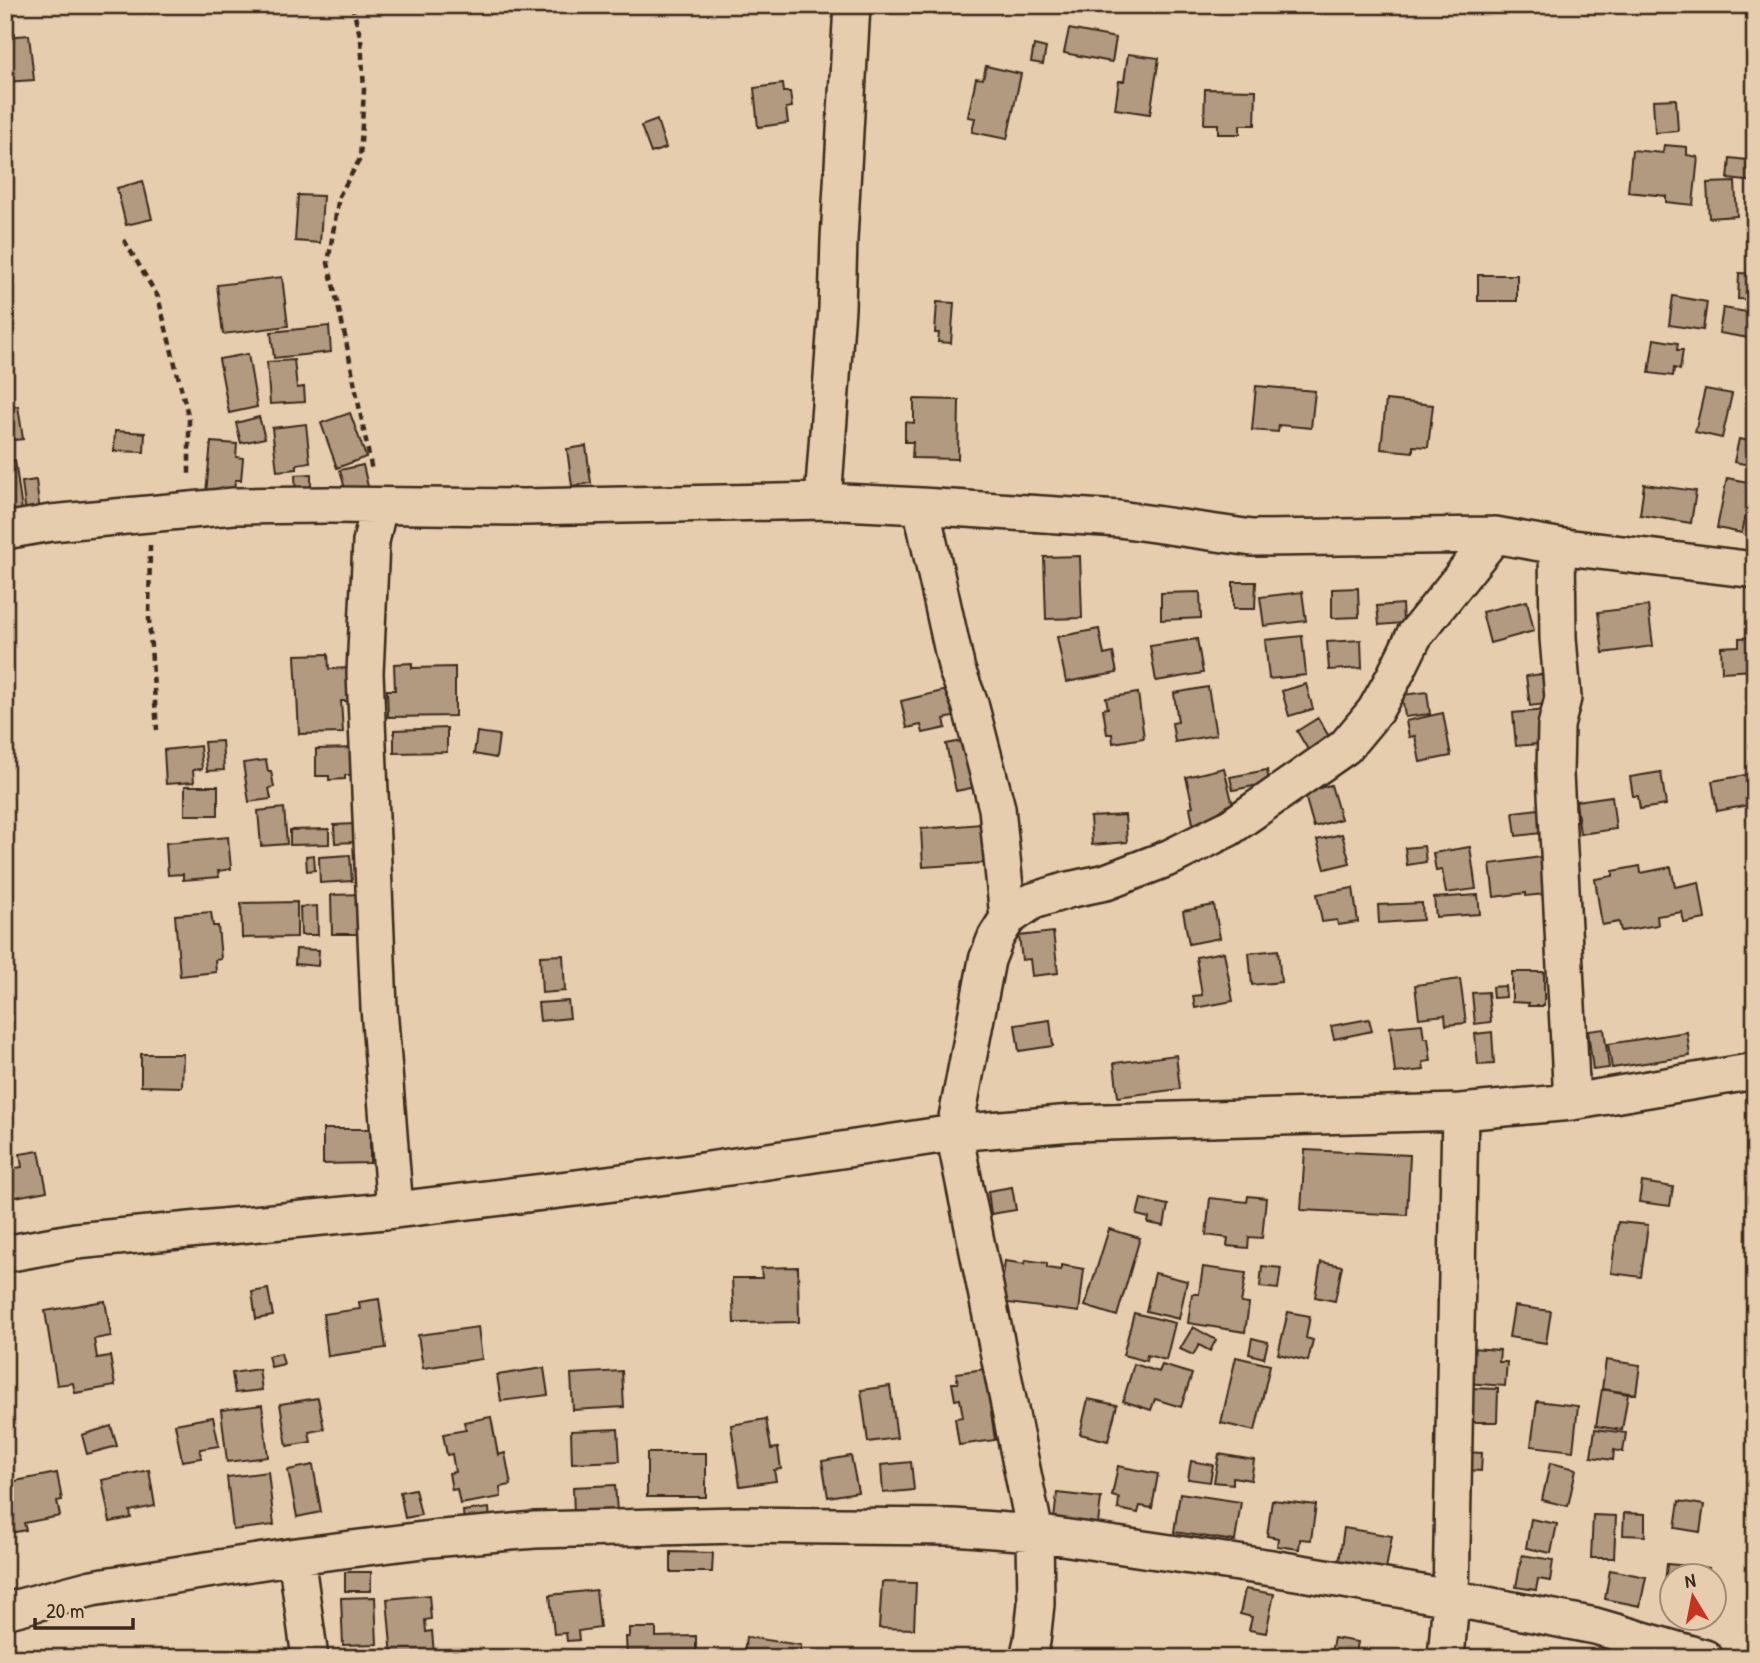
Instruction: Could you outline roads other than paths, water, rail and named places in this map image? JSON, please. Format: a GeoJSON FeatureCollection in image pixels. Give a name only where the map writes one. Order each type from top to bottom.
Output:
{"type":"FeatureCollection","features":[{"type":"Feature","properties":{"kind":"street"},"geometry":{"type":"LineString","coordinates":[[823,501],[837,308],[852,5]]}},
{"type":"Feature","properties":{"kind":"street"},"geometry":{"type":"LineString","coordinates":[[5,531],[51,523],[248,506],[525,507],[823,501],[1119,519],[1252,538],[1495,536],[1755,570]]}},
{"type":"Feature","properties":{"kind":"street"},"geometry":{"type":"LineString","coordinates":[[379,506],[371,541],[365,673],[379,1008],[395,1210]]}},
{"type":"Feature","properties":{"kind":"street"},"geometry":{"type":"LineString","coordinates":[[921,506],[957,670],[970,704],[997,808],[1008,918]]}},
{"type":"Feature","properties":{"kind":"street"},"geometry":{"type":"LineString","coordinates":[[1028,1658],[1036,1604],[1035,1533],[954,1133],[987,960],[996,937],[1008,918],[1033,901],[1106,882],[1171,858],[1229,828],[1345,747],[1375,711],[1414,636],[1495,536]]}},
{"type":"Feature","properties":{"kind":"street"},"geometry":{"type":"LineString","coordinates":[[1557,546],[1558,638],[1563,698],[1556,726],[1555,774],[1572,1102]]}},
{"type":"Feature","properties":{"kind":"street"},"geometry":{"type":"LineString","coordinates":[[5,1254],[76,1241],[395,1210],[669,1176],[954,1133],[1072,1123],[1460,1112],[1572,1102],[1755,1071]]}},
{"type":"Feature","properties":{"kind":"street"},"geometry":{"type":"LineString","coordinates":[[1446,1658],[1451,1598],[1460,1112]]}},
{"type":"Feature","properties":{"kind":"street"},"geometry":{"type":"LineString","coordinates":[[5,1611],[92,1588],[296,1556],[431,1539],[535,1530],[738,1525],[953,1527],[1035,1533],[1272,1567],[1451,1598],[1595,1626],[1701,1657]]}},
{"type":"Feature","properties":{"kind":"street"},"geometry":{"type":"LineString","coordinates":[[296,1556],[310,1658]]}}]}
